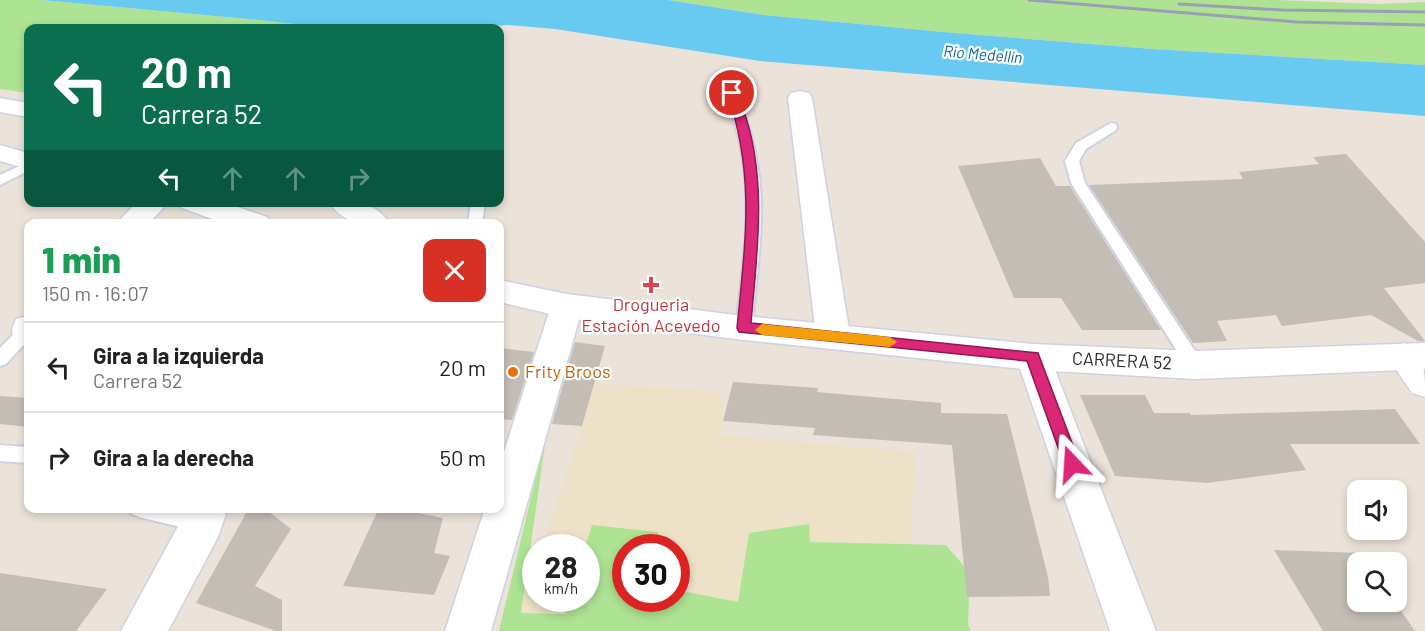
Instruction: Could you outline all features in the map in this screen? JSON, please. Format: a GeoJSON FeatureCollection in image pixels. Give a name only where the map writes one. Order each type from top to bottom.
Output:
{"type":"FeatureCollection","features":[{"type":"Feature","properties":{"kind":"street"},"geometry":{"type":"LineString","coordinates":[[800,98],[833,336]]}},
{"type":"Feature","properties":{"kind":"street"},"geometry":{"type":"LineString","coordinates":[[0,153],[24,159]]}},
{"type":"Feature","properties":{"kind":"street"},"geometry":{"type":"LineString","coordinates":[[136,219],[149,207]]}},
{"type":"Feature","properties":{"kind":"street"},"geometry":{"type":"LineString","coordinates":[[207,207],[242,219]]}},
{"type":"Feature","properties":{"kind":"street"},"geometry":{"type":"LineString","coordinates":[[350,207],[368,219]]}},
{"type":"Feature","properties":{"kind":"street","name":"CARRERA 52"},"geometry":{"type":"LineString","coordinates":[[504,292],[567,306],[744,328],[1033,357],[1195,365],[1415,356]]}},
{"type":"Feature","properties":{"kind":"street"},"geometry":{"type":"LineString","coordinates":[[504,513],[567,306]]}},
{"type":"Feature","properties":{"kind":"street"},"geometry":{"type":"LineString","coordinates":[[1415,356],[1425,383]]}},
{"type":"Feature","properties":{"kind":"street"},"geometry":{"type":"LineString","coordinates":[[1033,357],[1132,631]]}},
{"type":"Feature","properties":{"kind":"street"},"geometry":{"type":"LineString","coordinates":[[468,631],[504,513]]}},
{"type":"Feature","properties":{"kind":"street"},"geometry":{"type":"LineString","coordinates":[[144,631],[205,516]]}},
{"type":"Feature","properties":{"kind":"lane"},"geometry":{"type":"LineString","coordinates":[[726,78],[743,123],[752,177],[752,237],[744,328]]}},
{"type":"Feature","properties":{"kind":"lane"},"geometry":{"type":"LineString","coordinates":[[1111,127],[1081,146],[1072,161],[1078,183],[1195,365]]}},
{"type":"Feature","properties":{"kind":"lane"},"geometry":{"type":"LineString","coordinates":[[0,182],[24,168]]}},
{"type":"Feature","properties":{"kind":"lane"},"geometry":{"type":"LineString","coordinates":[[0,359],[24,335]]}},
{"type":"Feature","properties":{"kind":"lane"},"geometry":{"type":"LineString","coordinates":[[0,453],[24,455]]}},
{"type":"Feature","properties":{"kind":"lane"},"geometry":{"type":"LineString","coordinates":[[180,513],[205,516]]}},
{"type":"Feature","properties":{"kind":"shaded area"},"geometry":{"type":"Polygon","coordinates":[[[596,384],[720,391],[723,421],[718,435],[915,452],[910,544],[810,542],[809,524],[739,602],[690,593],[690,534],[657,534],[658,532],[592,525],[589,534],[547,534],[596,384]]]}},
{"type":"Feature","properties":{"kind":"shaded area"},"geometry":{"type":"Polygon","coordinates":[[[522,607],[522,612],[567,612],[566,614],[520,613],[522,607]]]}},
{"type":"Feature","properties":{"kind":"green space"},"geometry":{"type":"Polygon","coordinates":[[[0,0],[42,0],[296,24],[24,24],[24,92],[0,89],[0,0]]]}},
{"type":"Feature","properties":{"kind":"green space"},"geometry":{"type":"Polygon","coordinates":[[[668,0],[1276,0],[1379,4],[1425,2],[1425,65],[1152,49],[943,32],[764,15],[668,0]]]}},
{"type":"Feature","properties":{"kind":"green space"},"geometry":{"type":"Polygon","coordinates":[[[547,431],[532,534],[522,534],[547,431]]]}},
{"type":"Feature","properties":{"kind":"green space"},"geometry":{"type":"Polygon","coordinates":[[[809,524],[810,542],[946,545],[970,573],[968,624],[971,631],[499,631],[522,535],[521,613],[600,612],[600,534],[589,534],[592,525],[658,532],[657,534],[612,534],[612,612],[690,612],[690,593],[738,602],[749,533],[809,524]]]}},
{"type":"Feature","properties":{"kind":"water","name":"Río Medellín"},"geometry":{"type":"Polygon","coordinates":[[[42,0],[668,0],[764,15],[943,32],[1152,49],[1425,65],[1425,116],[760,61],[555,29],[504,24],[296,24],[42,0]]]}},
{"type":"Feature","properties":{"kind":"building"},"geometry":{"type":"Polygon","coordinates":[[[1346,154],[1425,242],[1425,283],[1384,288],[1425,341],[1418,341],[1371,315],[1282,326],[1276,315],[1217,321],[1227,341],[1193,343],[1089,185],[1243,179],[1239,172],[1319,164],[1313,157],[1346,154]]]}},
{"type":"Feature","properties":{"kind":"building"},"geometry":{"type":"Polygon","coordinates":[[[1040,158],[1056,186],[1070,186],[1161,330],[1082,330],[1061,298],[1014,298],[958,166],[1040,158]]]}},
{"type":"Feature","properties":{"kind":"building"},"geometry":{"type":"Polygon","coordinates":[[[575,342],[605,346],[582,426],[552,424],[575,342]]]}},
{"type":"Feature","properties":{"kind":"building","name":"Frity Broos"},"geometry":{"type":"Polygon","coordinates":[[[504,348],[534,352],[512,420],[504,419],[504,348]]]}},
{"type":"Feature","properties":{"kind":"building"},"geometry":{"type":"Polygon","coordinates":[[[733,382],[818,388],[817,392],[941,403],[941,413],[1007,414],[1048,577],[1050,596],[967,597],[952,445],[813,435],[815,428],[723,421],[733,382]]]}},
{"type":"Feature","properties":{"kind":"building"},"geometry":{"type":"Polygon","coordinates":[[[1080,395],[1145,395],[1154,413],[1190,413],[1191,415],[1395,409],[1420,444],[1290,444],[1306,470],[1207,483],[1115,476],[1080,395]]]}},
{"type":"Feature","properties":{"kind":"building"},"geometry":{"type":"Polygon","coordinates":[[[0,396],[24,398],[24,427],[0,424],[0,396]]]}},
{"type":"Feature","properties":{"kind":"building"},"geometry":{"type":"Polygon","coordinates":[[[246,513],[270,513],[291,529],[255,586],[282,600],[282,631],[276,631],[196,603],[246,513]]]}},
{"type":"Feature","properties":{"kind":"building"},"geometry":{"type":"Polygon","coordinates":[[[377,513],[418,513],[443,518],[434,553],[450,556],[434,595],[343,586],[377,513]]]}},
{"type":"Feature","properties":{"kind":"building"},"geometry":{"type":"Polygon","coordinates":[[[1274,550],[1347,552],[1347,612],[1402,612],[1415,631],[1323,631],[1274,550]]]}},
{"type":"Feature","properties":{"kind":"building"},"geometry":{"type":"Polygon","coordinates":[[[0,573],[107,589],[76,631],[0,631],[0,573]]]}},
{"type":"Feature","properties":{"kind":"railway"},"geometry":{"type":"LineString","coordinates":[[1029,0],[1297,22],[1425,25]]}},
{"type":"Feature","properties":{"kind":"railway"},"geometry":{"type":"LineString","coordinates":[[1179,4],[1282,10],[1425,12]]}},
{"type":"Feature","properties":{"kind":"slow traffic"},"geometry":{"type":"LineString","coordinates":[[762,330],[890,342]]}},
{"type":"Feature","properties":{"kind":"place","name":"Drogueria Estación Acevedo"},"geometry":{"type":"Point","coordinates":[651,285]}},
{"type":"Feature","properties":{"kind":"place","name":"Frity Broos"},"geometry":{"type":"Point","coordinates":[513,372]}},
{"type":"Feature","properties":{"kind":"route"},"geometry":{"type":"LineString","coordinates":[[732,93],[743,123],[752,177],[752,237],[744,328],[1033,357],[1072,464]]}}]}
